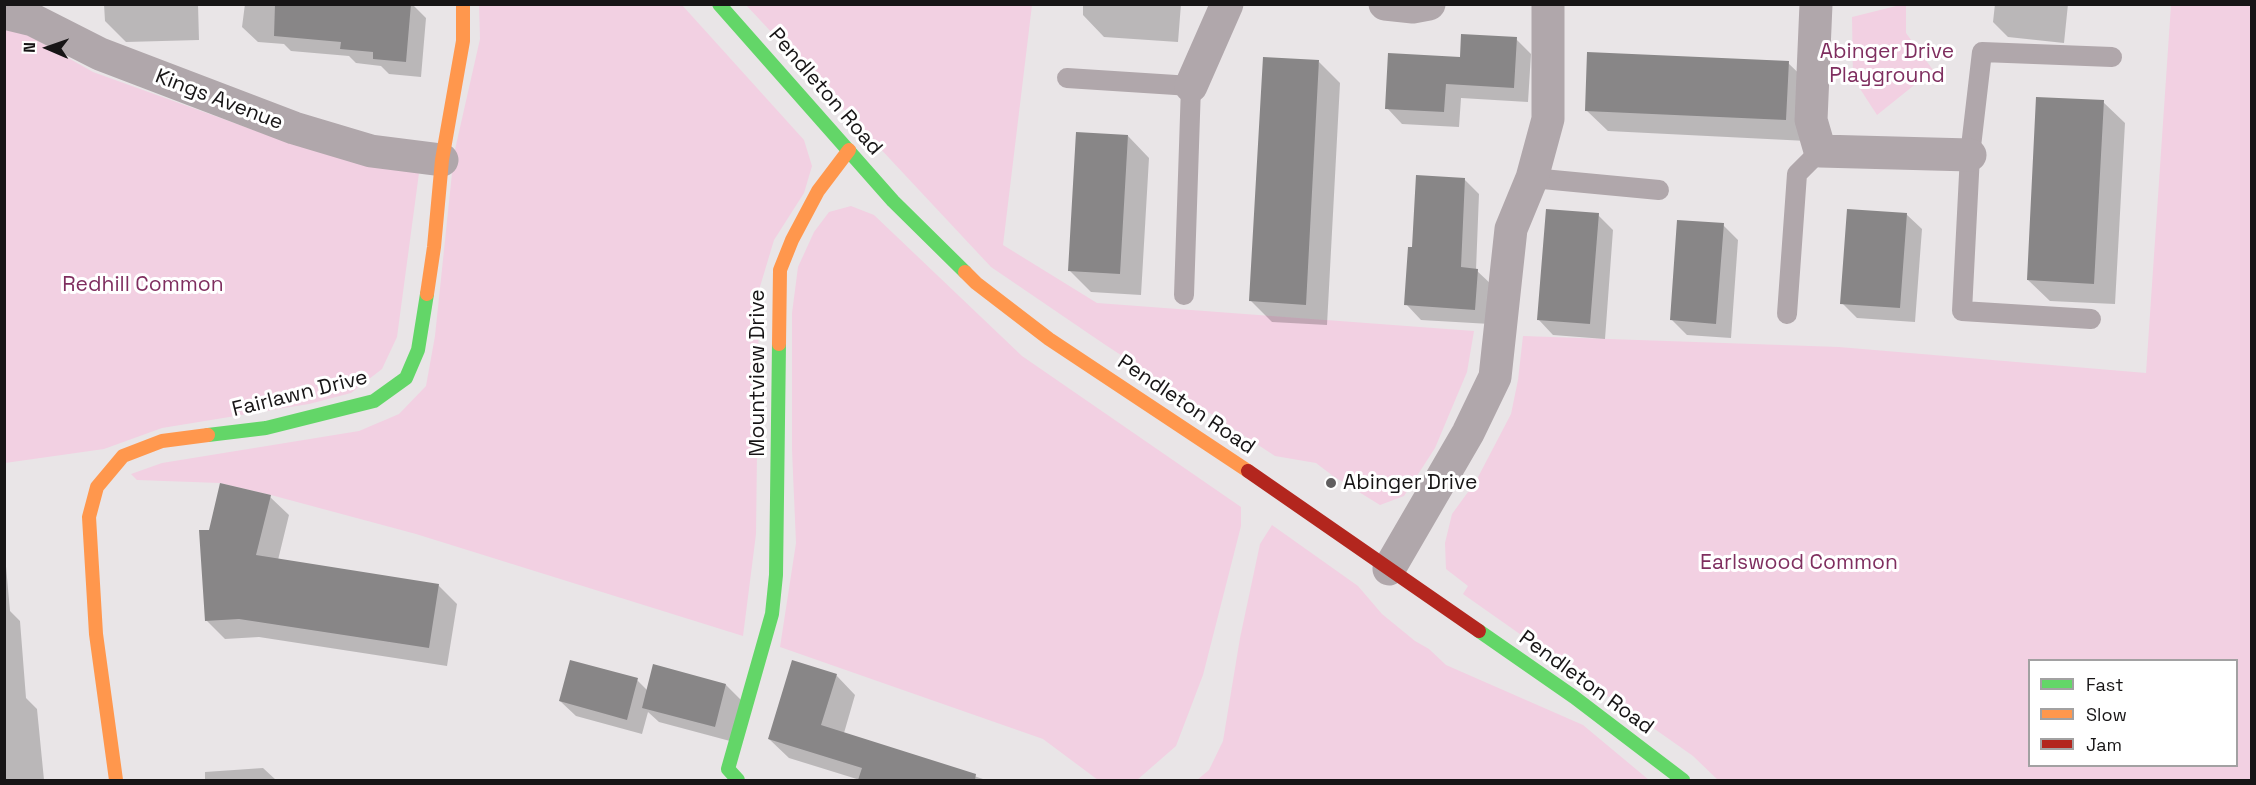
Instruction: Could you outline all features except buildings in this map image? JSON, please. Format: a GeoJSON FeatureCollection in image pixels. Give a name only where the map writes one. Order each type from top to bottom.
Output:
{"type":"FeatureCollection","features":[{"type":"Feature","properties":{"kind":"street","name":"Fairlawn Drive"},"geometry":{"type":"LineString","coordinates":[[116,780],[96,634],[89,517],[97,487],[123,456],[162,441],[266,428],[364,404],[374,401],[405,378],[418,351],[434,247],[442,160],[463,41],[463,4]]}},
{"type":"Feature","properties":{"kind":"street","name":"Pendleton Road"},"geometry":{"type":"LineString","coordinates":[[719,4],[893,201],[986,290],[1049,339],[1275,489],[1574,697],[1683,780]]}},
{"type":"Feature","properties":{"kind":"street"},"geometry":{"type":"LineString","coordinates":[[1191,86],[1227,4]]}},
{"type":"Feature","properties":{"kind":"street"},"geometry":{"type":"LineString","coordinates":[[1385,4],[1413,7],[1429,4]]}},
{"type":"Feature","properties":{"kind":"street"},"geometry":{"type":"LineString","coordinates":[[1389,569],[1468,433],[1494,377],[1511,230],[1532,178],[1548,119],[1548,4]]}},
{"type":"Feature","properties":{"kind":"street"},"geometry":{"type":"LineString","coordinates":[[1816,4],[1811,120],[1820,151],[1970,155]]}},
{"type":"Feature","properties":{"kind":"street","name":"Kings Avenue"},"geometry":{"type":"LineString","coordinates":[[4,13],[33,20],[100,54],[294,128],[371,151],[442,160]]}},
{"type":"Feature","properties":{"kind":"street","name":"Mountview Drive"},"geometry":{"type":"LineString","coordinates":[[738,780],[728,769],[772,614],[777,563],[780,270],[792,240],[818,190],[849,150]]}},
{"type":"Feature","properties":{"kind":"lane"},"geometry":{"type":"LineString","coordinates":[[2091,319],[1962,311],[1970,155],[1982,52],[2112,57]]}},
{"type":"Feature","properties":{"kind":"lane"},"geometry":{"type":"LineString","coordinates":[[1066,78],[1191,86],[1184,295]]}},
{"type":"Feature","properties":{"kind":"lane"},"geometry":{"type":"LineString","coordinates":[[1787,314],[1797,174],[1820,151]]}},
{"type":"Feature","properties":{"kind":"lane"},"geometry":{"type":"LineString","coordinates":[[1532,178],[1659,190]]}},
{"type":"Feature","properties":{"kind":"green space","name":"Redhill Common"},"geometry":{"type":"Polygon","coordinates":[[[4,5],[17,29],[93,72],[290,143],[419,173],[397,337],[382,369],[351,393],[309,404],[162,428],[104,449],[5,463],[4,5]]]}},
{"type":"Feature","properties":{"kind":"green space"},"geometry":{"type":"Polygon","coordinates":[[[479,5],[682,5],[804,140],[812,166],[804,193],[774,240],[759,290],[756,534],[743,636],[416,534],[271,495],[220,483],[137,480],[131,474],[162,463],[359,431],[399,414],[426,386],[435,336],[454,154],[480,39],[479,5]]]}},
{"type":"Feature","properties":{"kind":"green space"},"geometry":{"type":"Polygon","coordinates":[[[746,5],[1032,5],[1003,245],[1097,303],[1474,331],[1467,372],[1435,448],[1404,496],[1380,505],[1316,463],[1275,456],[991,267],[746,5]]]}},
{"type":"Feature","properties":{"kind":"green space","name":"Abinger Drive Playground"},"geometry":{"type":"Polygon","coordinates":[[[1906,5],[1906,33],[1933,70],[1877,115],[1853,78],[1852,17],[1906,5]]]}},
{"type":"Feature","properties":{"kind":"green space","name":"Earlswood Common"},"geometry":{"type":"Polygon","coordinates":[[[2171,5],[2251,5],[2251,780],[1718,780],[1693,756],[1463,594],[1468,586],[1446,569],[1445,543],[1452,514],[1476,481],[1511,414],[1523,336],[1839,347],[2146,373],[2171,5]]]}},
{"type":"Feature","properties":{"kind":"green space"},"geometry":{"type":"Polygon","coordinates":[[[851,206],[874,215],[1022,356],[1241,507],[1241,526],[1203,675],[1176,746],[1137,780],[1098,780],[1043,739],[780,647],[796,543],[792,450],[792,313],[798,267],[814,232],[829,212],[851,206]]]}},
{"type":"Feature","properties":{"kind":"green space"},"geometry":{"type":"Polygon","coordinates":[[[1272,525],[1358,586],[1382,614],[1415,641],[1429,649],[1446,665],[1583,725],[1649,780],[1197,780],[1209,770],[1223,741],[1240,638],[1260,544],[1272,525]]]}},
{"type":"Feature","properties":{"kind":"traffic: fast"},"geometry":{"type":"LineString","coordinates":[[719,4],[893,201],[965,272]]}},
{"type":"Feature","properties":{"kind":"traffic: fast"},"geometry":{"type":"LineString","coordinates":[[208,435],[266,428],[374,401],[406,378],[418,350],[427,294]]}},
{"type":"Feature","properties":{"kind":"traffic: fast"},"geometry":{"type":"LineString","coordinates":[[738,780],[728,769],[772,614],[776,575],[779,344]]}},
{"type":"Feature","properties":{"kind":"traffic: fast"},"geometry":{"type":"LineString","coordinates":[[1479,631],[1574,697],[1683,780]]}},
{"type":"Feature","properties":{"kind":"traffic: slow"},"geometry":{"type":"LineString","coordinates":[[427,294],[442,160],[463,41],[463,4]]}},
{"type":"Feature","properties":{"kind":"traffic: slow"},"geometry":{"type":"LineString","coordinates":[[779,344],[780,270],[792,240],[818,191],[849,150]]}},
{"type":"Feature","properties":{"kind":"traffic: slow"},"geometry":{"type":"LineString","coordinates":[[965,272],[1049,339],[1248,471]]}},
{"type":"Feature","properties":{"kind":"traffic: slow"},"geometry":{"type":"LineString","coordinates":[[116,780],[96,634],[89,517],[97,487],[123,456],[162,441],[208,435]]}},
{"type":"Feature","properties":{"kind":"traffic: jam"},"geometry":{"type":"LineString","coordinates":[[1248,471],[1479,631]]}},
{"type":"Feature","properties":{"kind":"place","name":"Abinger Drive"},"geometry":{"type":"Point","coordinates":[1331,483]}}]}
